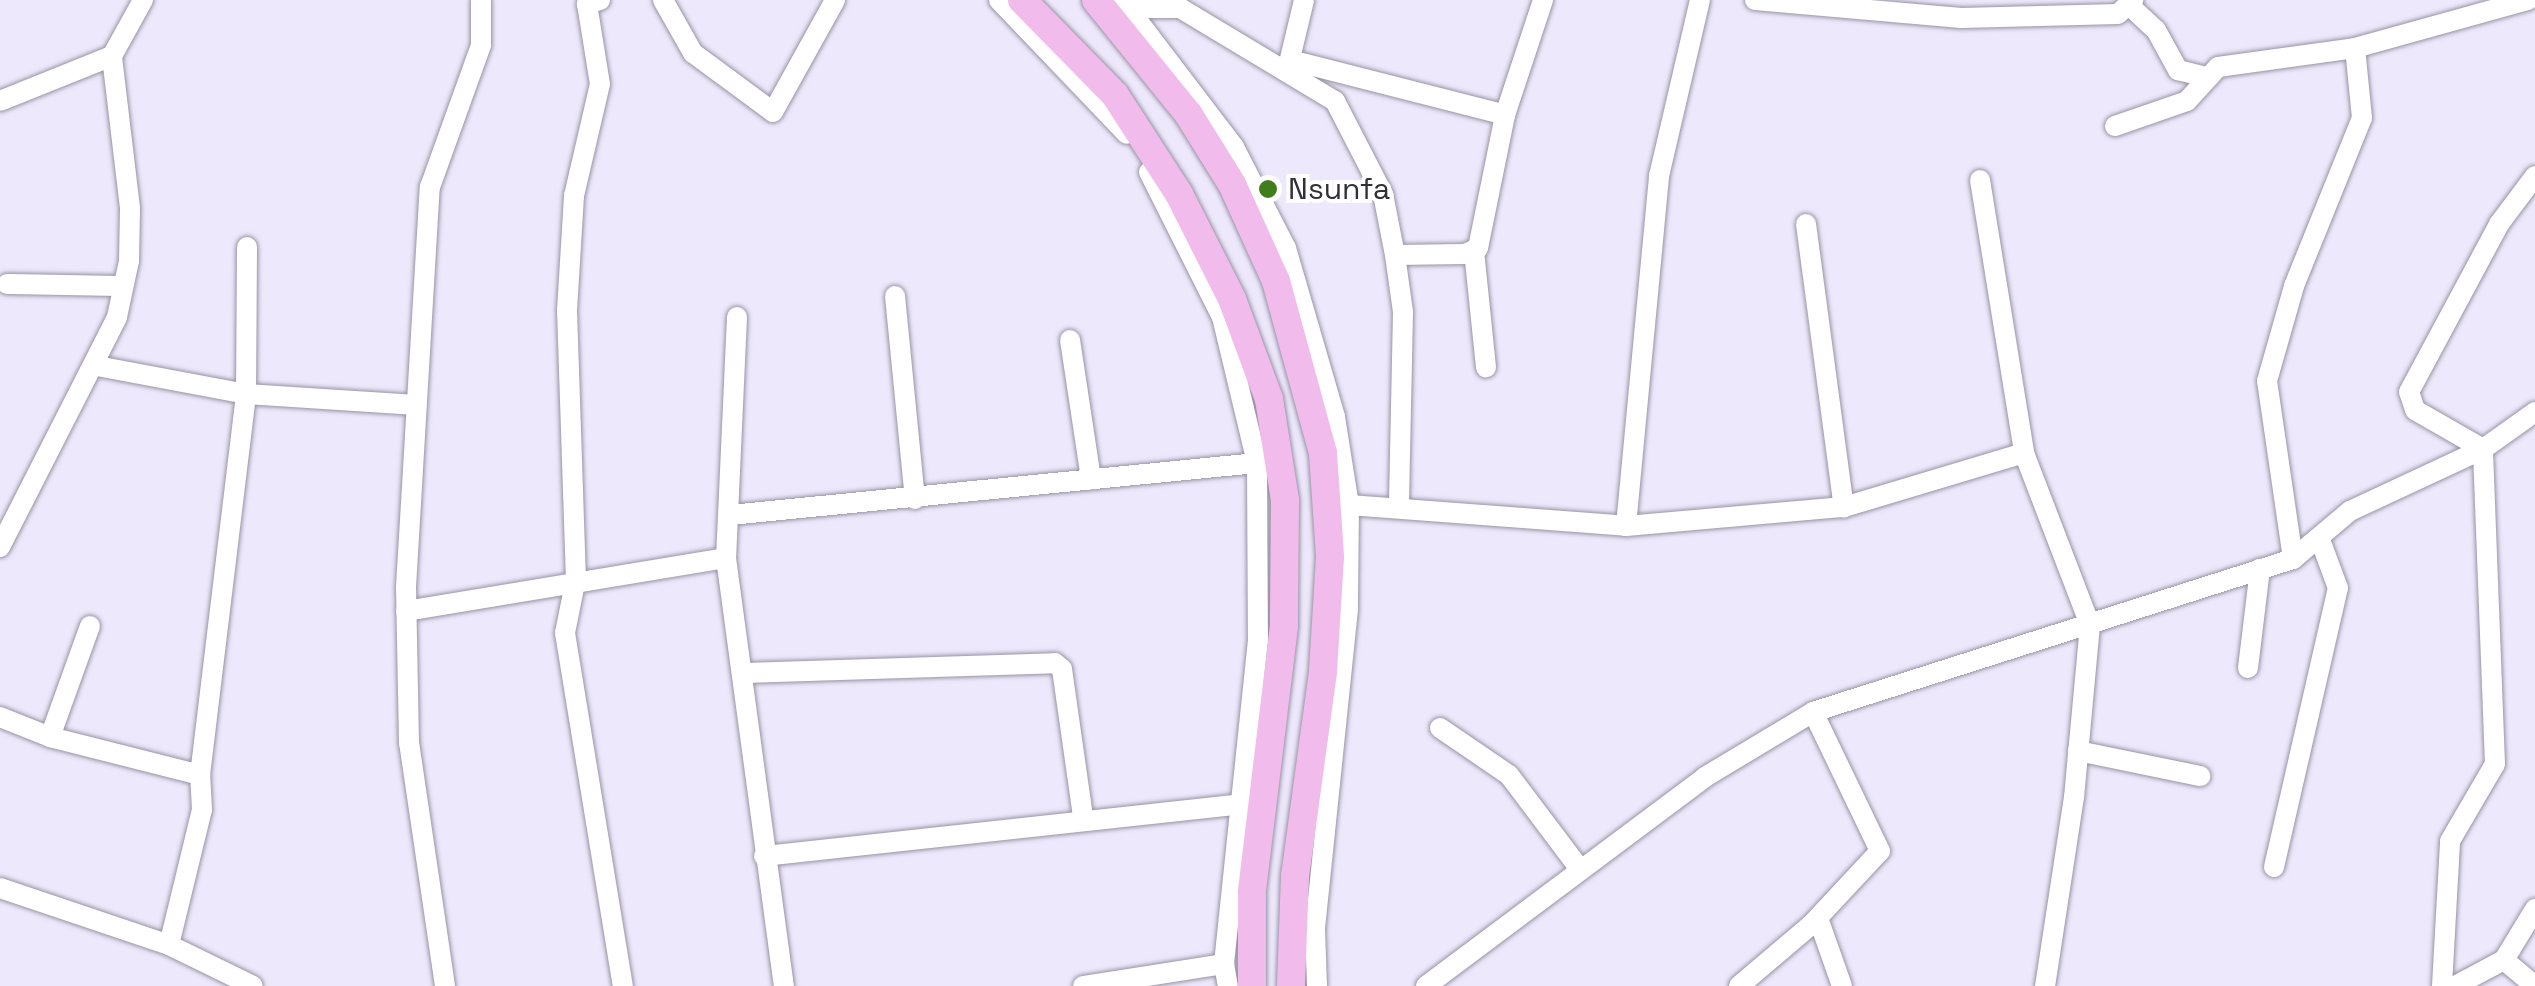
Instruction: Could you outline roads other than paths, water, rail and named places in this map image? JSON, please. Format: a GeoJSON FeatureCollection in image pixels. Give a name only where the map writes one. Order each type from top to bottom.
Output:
{"type":"FeatureCollection","features":[{"type":"Feature","properties":{"kind":"main road"},"geometry":{"type":"LineString","coordinates":[[1022,0],[1116,95],[1180,194],[1232,300],[1269,399],[1285,500],[1284,626],[1252,892],[1252,986]]}},
{"type":"Feature","properties":{"kind":"main road"},"geometry":{"type":"LineString","coordinates":[[1096,0],[1178,101],[1232,184],[1303,362],[1323,453],[1327,615],[1294,876],[1291,986]]}},
{"type":"Feature","properties":{"kind":"street"},"geometry":{"type":"LineString","coordinates":[[0,546],[97,366],[123,286],[130,208],[112,56],[142,0]]}},
{"type":"Feature","properties":{"kind":"street"},"geometry":{"type":"LineString","coordinates":[[445,986],[409,743],[406,612],[430,187],[481,45],[481,0]]}},
{"type":"Feature","properties":{"kind":"street"},"geometry":{"type":"LineString","coordinates":[[600,0],[588,4],[600,84],[574,196],[567,310],[576,578],[565,633],[624,986]]}},
{"type":"Feature","properties":{"kind":"street"},"geometry":{"type":"LineString","coordinates":[[664,0],[693,53],[773,112],[834,0]]}},
{"type":"Feature","properties":{"kind":"street"},"geometry":{"type":"LineString","coordinates":[[999,0],[1121,125],[1182,225],[1222,317],[1257,463],[1258,640],[1224,964],[1228,986]]}},
{"type":"Feature","properties":{"kind":"street"},"geometry":{"type":"LineString","coordinates":[[1288,65],[1304,0]]}},
{"type":"Feature","properties":{"kind":"street"},"geometry":{"type":"LineString","coordinates":[[1486,366],[1474,251],[1483,237],[1505,114],[1543,0]]}},
{"type":"Feature","properties":{"kind":"street"},"geometry":{"type":"LineString","coordinates":[[1626,526],[1659,176],[1700,0]]}},
{"type":"Feature","properties":{"kind":"street"},"geometry":{"type":"LineString","coordinates":[[1755,0],[1961,18],[2118,14],[2132,3],[2156,30],[2178,70],[2206,77]]}},
{"type":"Feature","properties":{"kind":"street"},"geometry":{"type":"LineString","coordinates":[[2115,126],[2186,100],[2218,67],[2355,48],[2528,0]]}},
{"type":"Feature","properties":{"kind":"street"},"geometry":{"type":"LineString","coordinates":[[1126,4],[1174,4],[1288,65],[1335,100],[1383,194],[1395,255],[1403,312],[1399,507]]}},
{"type":"Feature","properties":{"kind":"street"},"geometry":{"type":"LineString","coordinates":[[1126,4],[1234,147],[1286,248],[1336,418],[1349,505],[1344,684],[1315,929],[1317,986]]}},
{"type":"Feature","properties":{"kind":"street"},"geometry":{"type":"LineString","coordinates":[[2292,559],[2267,380],[2294,286],[2362,118],[2355,48]]}},
{"type":"Feature","properties":{"kind":"street"},"geometry":{"type":"LineString","coordinates":[[0,101],[112,56]]}},
{"type":"Feature","properties":{"kind":"street"},"geometry":{"type":"LineString","coordinates":[[1288,65],[1505,114]]}},
{"type":"Feature","properties":{"kind":"street"},"geometry":{"type":"LineString","coordinates":[[2482,449],[2415,410],[2409,392],[2499,224],[2535,176]]}},
{"type":"Feature","properties":{"kind":"street"},"geometry":{"type":"LineString","coordinates":[[1980,180],[2024,453],[2090,624],[2078,750],[2045,986]]}},
{"type":"Feature","properties":{"kind":"street"},"geometry":{"type":"LineString","coordinates":[[1806,224],[1844,507]]}},
{"type":"Feature","properties":{"kind":"street"},"geometry":{"type":"LineString","coordinates":[[169,945],[202,810],[200,775],[246,394],[248,246]]}},
{"type":"Feature","properties":{"kind":"street"},"geometry":{"type":"LineString","coordinates":[[1395,255],[1474,251]]}},
{"type":"Feature","properties":{"kind":"street"},"geometry":{"type":"LineString","coordinates":[[7,284],[123,286]]}},
{"type":"Feature","properties":{"kind":"street"},"geometry":{"type":"LineString","coordinates":[[896,296],[915,499]]}},
{"type":"Feature","properties":{"kind":"street"},"geometry":{"type":"LineString","coordinates":[[738,317],[726,558],[784,986]]}},
{"type":"Feature","properties":{"kind":"street"},"geometry":{"type":"LineString","coordinates":[[1070,340],[1090,479]]}},
{"type":"Feature","properties":{"kind":"street"},"geometry":{"type":"LineString","coordinates":[[97,366],[246,394],[417,405]]}},
{"type":"Feature","properties":{"kind":"street"},"geometry":{"type":"LineString","coordinates":[[1426,986],[1705,777],[1812,712],[2292,559],[2350,511],[2482,449],[2535,412]]}},
{"type":"Feature","properties":{"kind":"street"},"geometry":{"type":"LineString","coordinates":[[2442,986],[2450,840],[2495,764],[2482,449]]}},
{"type":"Feature","properties":{"kind":"street"},"geometry":{"type":"LineString","coordinates":[[1349,505],[1399,507],[1525,523],[1626,526],[1844,507],[2024,453]]}},
{"type":"Feature","properties":{"kind":"street"},"geometry":{"type":"LineString","coordinates":[[730,515],[1257,463]]}},
{"type":"Feature","properties":{"kind":"street"},"geometry":{"type":"LineString","coordinates":[[2274,867],[2338,588],[2319,537]]}},
{"type":"Feature","properties":{"kind":"street"},"geometry":{"type":"LineString","coordinates":[[406,612],[576,578],[726,558]]}},
{"type":"Feature","properties":{"kind":"street"},"geometry":{"type":"LineString","coordinates":[[2248,668],[2260,569]]}},
{"type":"Feature","properties":{"kind":"street"},"geometry":{"type":"LineString","coordinates":[[50,738],[90,626]]}},
{"type":"Feature","properties":{"kind":"street"},"geometry":{"type":"LineString","coordinates":[[744,673],[1060,665],[1083,817]]}},
{"type":"Feature","properties":{"kind":"street"},"geometry":{"type":"LineString","coordinates":[[1739,986],[1818,918],[1881,848],[1812,712]]}},
{"type":"Feature","properties":{"kind":"street"},"geometry":{"type":"LineString","coordinates":[[0,717],[50,738],[200,775]]}},
{"type":"Feature","properties":{"kind":"street"},"geometry":{"type":"LineString","coordinates":[[1440,728],[1509,775],[1579,868]]}},
{"type":"Feature","properties":{"kind":"street"},"geometry":{"type":"LineString","coordinates":[[2078,750],[2200,776]]}},
{"type":"Feature","properties":{"kind":"street"},"geometry":{"type":"LineString","coordinates":[[764,856],[1083,817],[1240,804]]}},
{"type":"Feature","properties":{"kind":"street"},"geometry":{"type":"LineString","coordinates":[[0,888],[169,945],[252,986]]}},
{"type":"Feature","properties":{"kind":"street"},"geometry":{"type":"LineString","coordinates":[[2455,986],[2504,960],[2535,909]]}},
{"type":"Feature","properties":{"kind":"street"},"geometry":{"type":"LineString","coordinates":[[1818,918],[1842,986]]}},
{"type":"Feature","properties":{"kind":"street"},"geometry":{"type":"LineString","coordinates":[[2504,960],[2535,986]]}},
{"type":"Feature","properties":{"kind":"street"},"geometry":{"type":"LineString","coordinates":[[1083,986],[1224,964]]}},
{"type":"Feature","properties":{"kind":"place","name":"Nsunfa"},"geometry":{"type":"Point","coordinates":[1268,189]}}]}
